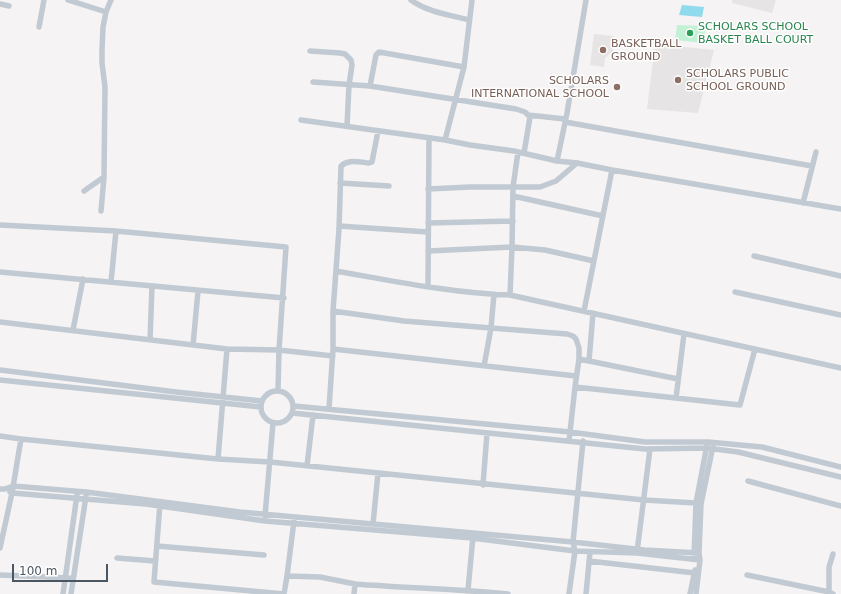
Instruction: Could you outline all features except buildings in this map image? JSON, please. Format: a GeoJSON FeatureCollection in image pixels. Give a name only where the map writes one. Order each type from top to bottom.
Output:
{"type":"FeatureCollection","features":[{"type":"Feature","properties":{"kind":"street"},"geometry":{"type":"LineString","coordinates":[[39,27],[44,0]]}},
{"type":"Feature","properties":{"kind":"street"},"geometry":{"type":"LineString","coordinates":[[68,0],[106,12]]}},
{"type":"Feature","properties":{"kind":"street"},"geometry":{"type":"LineString","coordinates":[[101,211],[104,177],[106,87],[102,64],[103,27],[106,12],[111,0]]}},
{"type":"Feature","properties":{"kind":"street"},"geometry":{"type":"LineString","coordinates":[[411,0],[440,13],[469,20]]}},
{"type":"Feature","properties":{"kind":"street"},"geometry":{"type":"LineString","coordinates":[[445,140],[464,67],[472,0]]}},
{"type":"Feature","properties":{"kind":"street"},"geometry":{"type":"LineString","coordinates":[[558,161],[586,0]]}},
{"type":"Feature","properties":{"kind":"street"},"geometry":{"type":"LineString","coordinates":[[0,4],[10,6]]}},
{"type":"Feature","properties":{"kind":"street"},"geometry":{"type":"LineString","coordinates":[[310,51],[340,53],[349,57],[351,60],[352,65],[349,85],[347,126]]}},
{"type":"Feature","properties":{"kind":"street"},"geometry":{"type":"LineString","coordinates":[[370,86],[376,55],[379,52],[464,67]]}},
{"type":"Feature","properties":{"kind":"street"},"geometry":{"type":"LineString","coordinates":[[313,82],[370,86],[511,108],[528,115],[812,166]]}},
{"type":"Feature","properties":{"kind":"street"},"geometry":{"type":"LineString","coordinates":[[510,295],[513,221],[512,196],[521,152],[530,120],[528,115]]}},
{"type":"Feature","properties":{"kind":"street"},"geometry":{"type":"LineString","coordinates":[[301,120],[445,140],[470,146],[521,152],[558,161],[577,163],[841,209]]}},
{"type":"Feature","properties":{"kind":"street"},"geometry":{"type":"LineString","coordinates":[[329,409],[333,356],[333,311],[339,226],[341,166],[345,162],[372,162],[378,131]]}},
{"type":"Feature","properties":{"kind":"street"},"geometry":{"type":"LineString","coordinates":[[428,287],[429,138]]}},
{"type":"Feature","properties":{"kind":"street"},"geometry":{"type":"LineString","coordinates":[[803,202],[816,152]]}},
{"type":"Feature","properties":{"kind":"street"},"geometry":{"type":"LineString","coordinates":[[428,189],[470,187],[540,187],[556,181],[577,163]]}},
{"type":"Feature","properties":{"kind":"street"},"geometry":{"type":"LineString","coordinates":[[584,311],[612,170]]}},
{"type":"Feature","properties":{"kind":"street"},"geometry":{"type":"LineString","coordinates":[[84,191],[104,177]]}},
{"type":"Feature","properties":{"kind":"street"},"geometry":{"type":"LineString","coordinates":[[340,183],[389,186]]}},
{"type":"Feature","properties":{"kind":"street"},"geometry":{"type":"LineString","coordinates":[[512,196],[603,216]]}},
{"type":"Feature","properties":{"kind":"street"},"geometry":{"type":"LineString","coordinates":[[428,223],[513,221]]}},
{"type":"Feature","properties":{"kind":"street"},"geometry":{"type":"LineString","coordinates":[[0,225],[116,231],[286,247],[284,298],[279,350],[278,390]]}},
{"type":"Feature","properties":{"kind":"street"},"geometry":{"type":"LineString","coordinates":[[339,226],[428,232]]}},
{"type":"Feature","properties":{"kind":"street"},"geometry":{"type":"LineString","coordinates":[[111,282],[116,231]]}},
{"type":"Feature","properties":{"kind":"street"},"geometry":{"type":"LineString","coordinates":[[428,251],[512,247],[545,250],[594,261]]}},
{"type":"Feature","properties":{"kind":"street"},"geometry":{"type":"LineString","coordinates":[[754,256],[841,276]]}},
{"type":"Feature","properties":{"kind":"street"},"geometry":{"type":"LineString","coordinates":[[336,271],[428,287],[510,295],[841,368]]}},
{"type":"Feature","properties":{"kind":"street"},"geometry":{"type":"LineString","coordinates":[[0,272],[284,298]]}},
{"type":"Feature","properties":{"kind":"street"},"geometry":{"type":"LineString","coordinates":[[73,330],[83,279]]}},
{"type":"Feature","properties":{"kind":"street"},"geometry":{"type":"LineString","coordinates":[[150,340],[152,286]]}},
{"type":"Feature","properties":{"kind":"street"},"geometry":{"type":"LineString","coordinates":[[192,345],[198,291]]}},
{"type":"Feature","properties":{"kind":"street"},"geometry":{"type":"LineString","coordinates":[[735,292],[841,315]]}},
{"type":"Feature","properties":{"kind":"street"},"geometry":{"type":"LineString","coordinates":[[484,366],[491,328],[494,294]]}},
{"type":"Feature","properties":{"kind":"street"},"geometry":{"type":"LineString","coordinates":[[333,311],[404,321],[567,334],[572,336],[578,342],[579,359],[569,441]]}},
{"type":"Feature","properties":{"kind":"street"},"geometry":{"type":"LineString","coordinates":[[589,361],[593,313]]}},
{"type":"Feature","properties":{"kind":"street"},"geometry":{"type":"LineString","coordinates":[[0,322],[228,349],[279,350],[333,356]]}},
{"type":"Feature","properties":{"kind":"street"},"geometry":{"type":"LineString","coordinates":[[676,398],[684,334]]}},
{"type":"Feature","properties":{"kind":"street"},"geometry":{"type":"LineString","coordinates":[[333,348],[576,376]]}},
{"type":"Feature","properties":{"kind":"street"},"geometry":{"type":"LineString","coordinates":[[218,459],[228,349]]}},
{"type":"Feature","properties":{"kind":"street"},"geometry":{"type":"LineString","coordinates":[[575,387],[740,405],[755,349]]}},
{"type":"Feature","properties":{"kind":"street"},"geometry":{"type":"LineString","coordinates":[[579,359],[678,379]]}},
{"type":"Feature","properties":{"kind":"street"},"geometry":{"type":"LineString","coordinates":[[0,370],[262,401]]}},
{"type":"Feature","properties":{"kind":"street"},"geometry":{"type":"LineString","coordinates":[[0,380],[261,408]]}},
{"type":"Feature","properties":{"kind":"street"},"geometry":{"type":"LineString","coordinates":[[278,390],[289,395],[294,406],[292,413],[285,422],[273,423],[264,417],[261,408],[262,401],[268,393],[278,390]]}},
{"type":"Feature","properties":{"kind":"street"},"geometry":{"type":"LineString","coordinates":[[294,406],[570,432],[644,442],[710,442],[762,446],[841,467]]}},
{"type":"Feature","properties":{"kind":"street"},"geometry":{"type":"LineString","coordinates":[[292,413],[569,441],[583,441],[650,449],[710,449],[738,452],[841,477]]}},
{"type":"Feature","properties":{"kind":"street"},"geometry":{"type":"LineString","coordinates":[[308,466],[313,415]]}},
{"type":"Feature","properties":{"kind":"street"},"geometry":{"type":"LineString","coordinates":[[265,521],[273,423]]}},
{"type":"Feature","properties":{"kind":"street"},"geometry":{"type":"LineString","coordinates":[[483,484],[487,433]]}},
{"type":"Feature","properties":{"kind":"street"},"geometry":{"type":"LineString","coordinates":[[0,436],[218,459],[270,462],[378,474],[696,504]]}},
{"type":"Feature","properties":{"kind":"street"},"geometry":{"type":"LineString","coordinates":[[0,548],[2,533],[14,486],[21,439]]}},
{"type":"Feature","properties":{"kind":"street"},"geometry":{"type":"LineString","coordinates":[[568,594],[575,551],[573,542],[583,441]]}},
{"type":"Feature","properties":{"kind":"street"},"geometry":{"type":"LineString","coordinates":[[690,594],[695,573],[701,504],[710,442]]}},
{"type":"Feature","properties":{"kind":"street"},"geometry":{"type":"LineString","coordinates":[[637,552],[650,449]]}},
{"type":"Feature","properties":{"kind":"street"},"geometry":{"type":"LineString","coordinates":[[696,594],[696,504],[710,449]]}},
{"type":"Feature","properties":{"kind":"street"},"geometry":{"type":"LineString","coordinates":[[373,524],[378,474]]}},
{"type":"Feature","properties":{"kind":"street"},"geometry":{"type":"LineString","coordinates":[[748,481],[841,506]]}},
{"type":"Feature","properties":{"kind":"street"},"geometry":{"type":"LineString","coordinates":[[3,489],[14,486],[86,492],[265,521],[573,542],[637,552],[697,557]]}},
{"type":"Feature","properties":{"kind":"street"},"geometry":{"type":"LineString","coordinates":[[3,489],[12,493],[86,500],[160,504],[373,524],[473,536],[575,551],[637,552]]}},
{"type":"Feature","properties":{"kind":"street"},"geometry":{"type":"LineString","coordinates":[[64,594],[78,492]]}},
{"type":"Feature","properties":{"kind":"street"},"geometry":{"type":"LineString","coordinates":[[71,594],[86,492]]}},
{"type":"Feature","properties":{"kind":"street"},"geometry":{"type":"LineString","coordinates":[[160,504],[154,582],[284,594],[295,517]]}},
{"type":"Feature","properties":{"kind":"street"},"geometry":{"type":"LineString","coordinates":[[468,590],[473,536]]}},
{"type":"Feature","properties":{"kind":"street"},"geometry":{"type":"LineString","coordinates":[[157,546],[264,555]]}},
{"type":"Feature","properties":{"kind":"street"},"geometry":{"type":"LineString","coordinates":[[586,594],[590,552]]}},
{"type":"Feature","properties":{"kind":"street"},"geometry":{"type":"LineString","coordinates":[[747,575],[831,593],[829,567],[833,554]]}},
{"type":"Feature","properties":{"kind":"street"},"geometry":{"type":"LineString","coordinates":[[117,558],[155,562]]}},
{"type":"Feature","properties":{"kind":"street"},"geometry":{"type":"LineString","coordinates":[[589,561],[695,573]]}},
{"type":"Feature","properties":{"kind":"street"},"geometry":{"type":"LineString","coordinates":[[0,575],[73,578]]}},
{"type":"Feature","properties":{"kind":"street"},"geometry":{"type":"LineString","coordinates":[[287,576],[320,577],[355,584],[412,591],[468,590],[508,594]]}},
{"type":"Feature","properties":{"kind":"street"},"geometry":{"type":"LineString","coordinates":[[354,594],[355,584]]}},
{"type":"Feature","properties":{"kind":"shaded area"},"geometry":{"type":"Polygon","coordinates":[[[732,0],[776,0],[772,13],[732,3],[732,0]]]}},
{"type":"Feature","properties":{"kind":"shaded area","name":"BASKETBALL GROUND"},"geometry":{"type":"Polygon","coordinates":[[[594,34],[614,36],[613,51],[605,58],[604,67],[590,65],[594,34]]]}},
{"type":"Feature","properties":{"kind":"shaded area","name":"SCHOLARS PUBLIC SCHOOL GROUND"},"geometry":{"type":"Polygon","coordinates":[[[655,44],[714,50],[698,113],[647,109],[655,44]]]}},
{"type":"Feature","properties":{"kind":"green space","name":"SCHOLARS SCHOOL BASKET BALL COURT"},"geometry":{"type":"Polygon","coordinates":[[[677,25],[706,26],[703,43],[675,40],[677,25]]]}},
{"type":"Feature","properties":{"kind":"water"},"geometry":{"type":"Polygon","coordinates":[[[682,5],[704,7],[702,17],[679,15],[682,5]]]}},
{"type":"Feature","properties":{"kind":"place","name":"SCHOLARS SCHOOL BASKET BALL COURT"},"geometry":{"type":"Point","coordinates":[690,33]}},
{"type":"Feature","properties":{"kind":"place","name":"BASKETBALL GROUND"},"geometry":{"type":"Point","coordinates":[603,50]}},
{"type":"Feature","properties":{"kind":"place","name":"SCHOLARS PUBLIC SCHOOL GROUND"},"geometry":{"type":"Point","coordinates":[678,80]}},
{"type":"Feature","properties":{"kind":"place","name":"SCHOLARS INTERNATIONAL SCHOOL"},"geometry":{"type":"Point","coordinates":[617,87]}}]}
